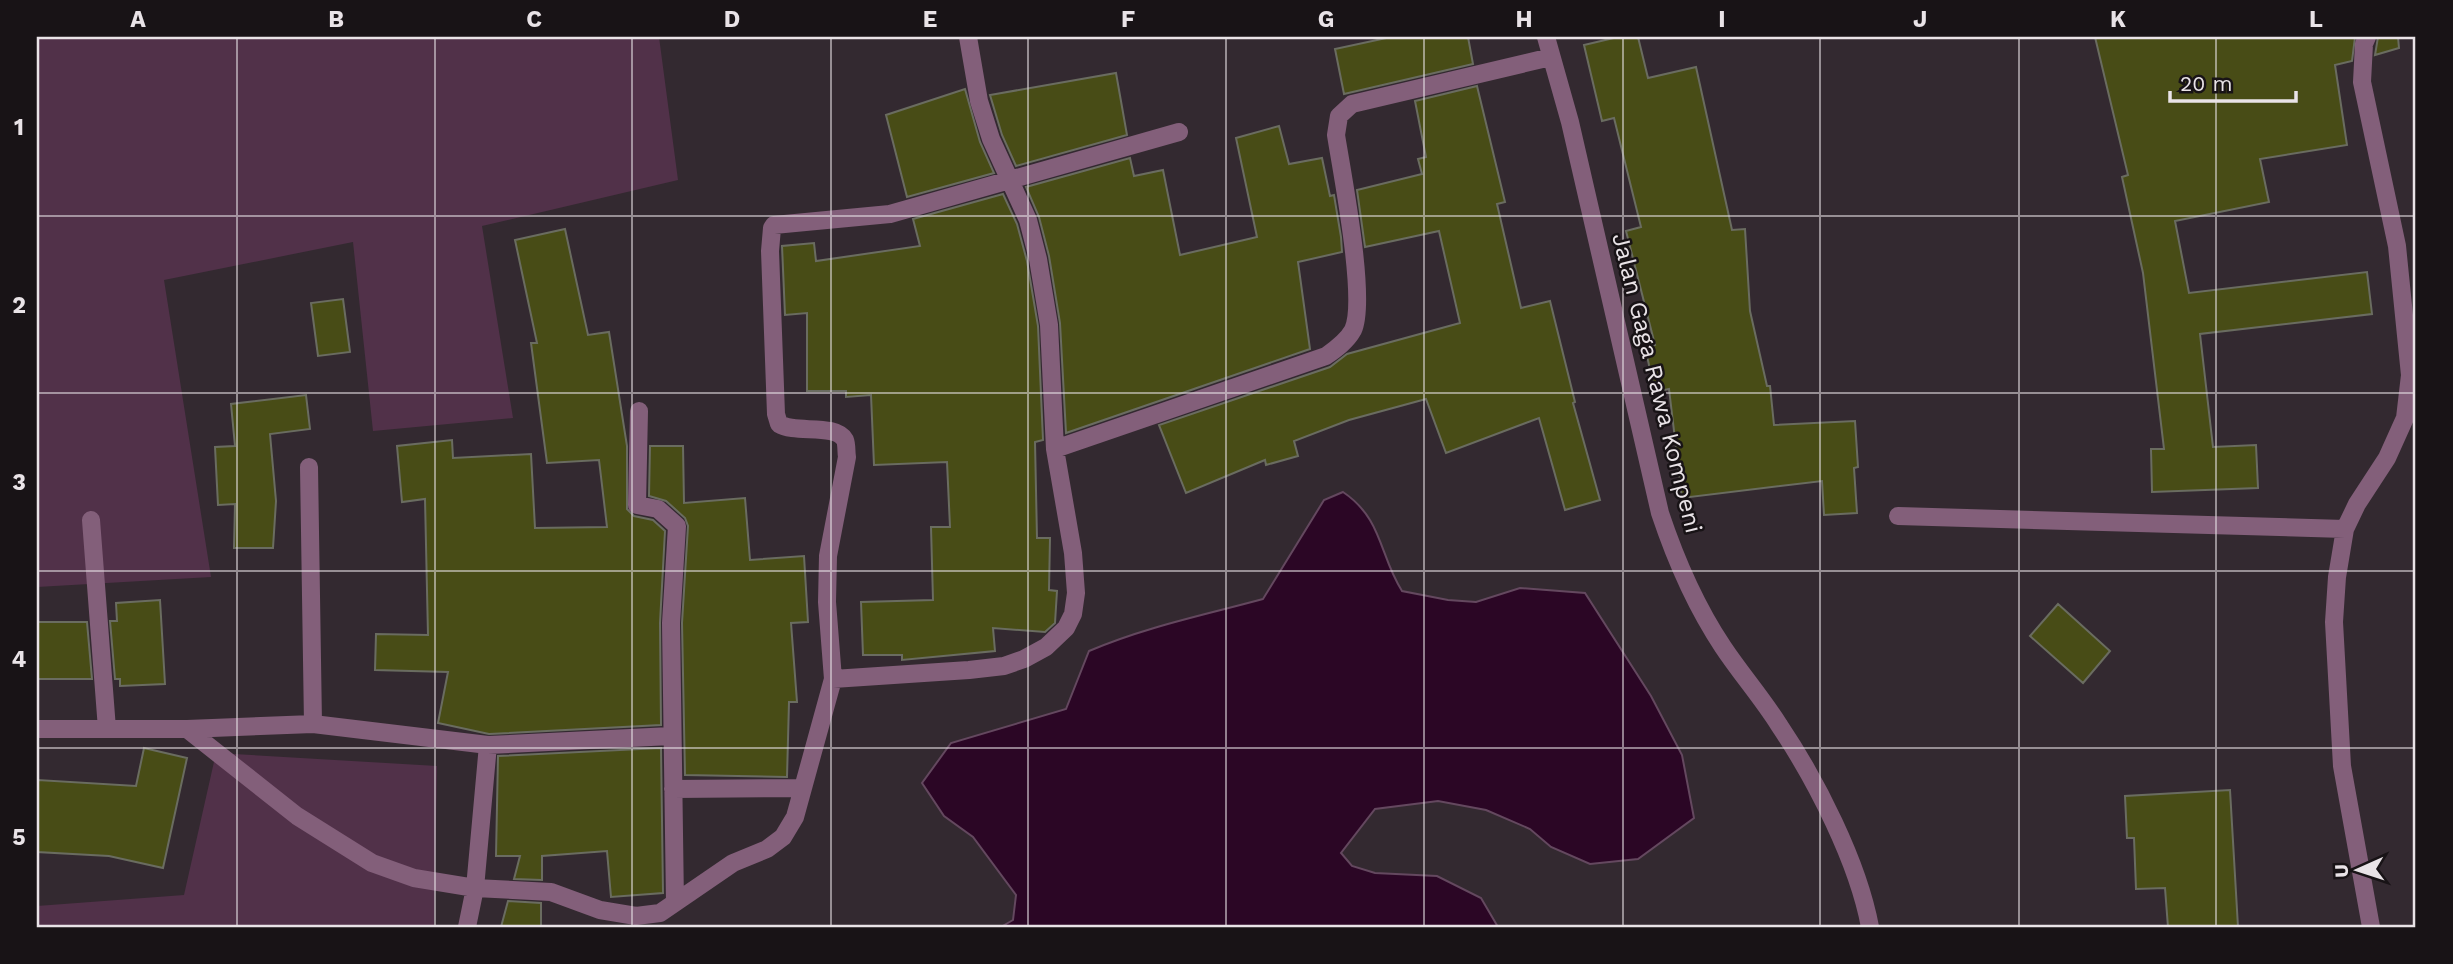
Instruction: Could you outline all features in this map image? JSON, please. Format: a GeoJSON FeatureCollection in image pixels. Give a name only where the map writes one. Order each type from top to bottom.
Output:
{"type":"FeatureCollection","features":[{"type":"Feature","properties":{"kind":"street"},"geometry":{"type":"LineString","coordinates":[[833,679],[1004,666],[1045,647],[1066,628],[1073,614],[1076,593],[1074,561],[1055,449],[1049,326],[1045,299],[1028,220],[991,139],[979,101],[968,37]]}},
{"type":"Feature","properties":{"kind":"street","name":"Jalan Gaga Rawa Kompeni"},"geometry":{"type":"LineString","coordinates":[[1546,37],[1570,122],[1660,513],[1677,562],[1723,648],[1806,766],[1831,816],[1853,872],[1870,927]]}},
{"type":"Feature","properties":{"kind":"street"},"geometry":{"type":"LineString","coordinates":[[2367,37],[2364,44],[2362,82],[2397,246],[2410,375],[2405,418],[2387,458],[2357,504],[2345,529],[2337,578],[2334,622],[2342,766],[2371,927]]}},
{"type":"Feature","properties":{"kind":"street"},"geometry":{"type":"LineString","coordinates":[[1055,449],[1326,356],[1342,344],[1354,328],[1358,292],[1336,135],[1339,116],[1352,104],[1552,57]]}},
{"type":"Feature","properties":{"kind":"street"},"geometry":{"type":"LineString","coordinates":[[187,729],[297,816],[372,863],[414,878],[475,888],[551,892],[600,909],[636,916],[660,913],[733,863],[767,849],[783,837],[795,817],[833,679],[827,602],[828,556],[847,457],[846,441],[840,435],[831,431],[787,429],[779,424],[774,373],[770,251],[772,228],[774,225],[890,214],[1179,132]]}},
{"type":"Feature","properties":{"kind":"street"},"geometry":{"type":"LineString","coordinates":[[639,411],[637,505],[658,509],[677,526],[671,623],[675,903]]}},
{"type":"Feature","properties":{"kind":"street"},"geometry":{"type":"LineString","coordinates":[[309,467],[313,724]]}},
{"type":"Feature","properties":{"kind":"street"},"geometry":{"type":"LineString","coordinates":[[1898,516],[2345,529]]}},
{"type":"Feature","properties":{"kind":"street"},"geometry":{"type":"LineString","coordinates":[[91,520],[107,729]]}},
{"type":"Feature","properties":{"kind":"street"},"geometry":{"type":"LineString","coordinates":[[37,729],[187,729],[313,724],[488,745],[671,736]]}},
{"type":"Feature","properties":{"kind":"street"},"geometry":{"type":"LineString","coordinates":[[467,927],[475,888],[488,745]]}},
{"type":"Feature","properties":{"kind":"street"},"geometry":{"type":"LineString","coordinates":[[673,789],[803,788]]}},
{"type":"Feature","properties":{"kind":"shaded area"},"geometry":{"type":"Polygon","coordinates":[[[37,37],[659,37],[678,180],[482,226],[513,418],[373,431],[353,242],[164,280],[211,577],[37,587],[37,37]]]}},
{"type":"Feature","properties":{"kind":"shaded area"},"geometry":{"type":"Polygon","coordinates":[[[1343,492],[1366,514],[1402,591],[1448,600],[1476,602],[1520,588],[1585,593],[1651,696],[1682,755],[1694,818],[1638,859],[1590,864],[1551,847],[1530,829],[1486,810],[1438,801],[1375,809],[1341,853],[1352,866],[1375,873],[1437,876],[1481,898],[1498,927],[1001,927],[1013,920],[1016,895],[973,837],[944,816],[922,783],[951,743],[1066,709],[1089,651],[1153,628],[1263,599],[1324,500],[1343,492]]]}},
{"type":"Feature","properties":{"kind":"shaded area"},"geometry":{"type":"Polygon","coordinates":[[[216,753],[437,766],[434,927],[37,927],[37,906],[184,895],[216,753]]]}},
{"type":"Feature","properties":{"kind":"building"},"geometry":{"type":"Polygon","coordinates":[[[1391,37],[1468,37],[1473,64],[1344,94],[1335,49],[1391,37]]]}},
{"type":"Feature","properties":{"kind":"building"},"geometry":{"type":"Polygon","coordinates":[[[1618,37],[1638,37],[1648,78],[1696,67],[1732,230],[1745,229],[1750,311],[1767,386],[1770,386],[1774,425],[1855,421],[1857,513],[1824,515],[1822,481],[1682,498],[1669,389],[1655,392],[1645,347],[1655,345],[1626,231],[1641,227],[1614,118],[1602,121],[1584,45],[1618,37]]]}},
{"type":"Feature","properties":{"kind":"building"},"geometry":{"type":"Polygon","coordinates":[[[2095,37],[2355,37],[2352,61],[2335,65],[2347,145],[2260,159],[2269,202],[2175,221],[2189,293],[2367,272],[2372,314],[2200,334],[2213,447],[2256,445],[2258,488],[2152,492],[2151,449],[2164,449],[2143,273],[2122,177],[2128,175],[2095,37]]]}},
{"type":"Feature","properties":{"kind":"building"},"geometry":{"type":"Polygon","coordinates":[[[2378,37],[2398,37],[2399,48],[2375,55],[2378,37]]]}},
{"type":"Feature","properties":{"kind":"building"},"geometry":{"type":"Polygon","coordinates":[[[1116,73],[1127,135],[1016,166],[1002,135],[990,95],[1116,73]]]}},
{"type":"Feature","properties":{"kind":"building"},"geometry":{"type":"Polygon","coordinates":[[[1477,86],[1505,202],[1497,204],[1521,308],[1550,301],[1575,402],[1573,403],[1600,500],[1565,510],[1539,418],[1446,453],[1426,399],[1349,420],[1294,441],[1298,456],[1266,465],[1265,460],[1186,493],[1159,425],[1330,367],[1347,354],[1460,323],[1439,231],[1365,247],[1357,190],[1422,174],[1418,159],[1426,157],[1415,101],[1477,86]]]}},
{"type":"Feature","properties":{"kind":"building"},"geometry":{"type":"Polygon","coordinates":[[[965,89],[980,142],[994,173],[907,197],[886,115],[965,89]]]}},
{"type":"Feature","properties":{"kind":"building"},"geometry":{"type":"Polygon","coordinates":[[[1279,126],[1289,164],[1322,158],[1330,196],[1334,195],[1341,237],[1342,252],[1298,262],[1310,349],[1066,433],[1060,323],[1049,256],[1039,217],[1026,187],[1130,158],[1134,176],[1163,170],[1180,255],[1257,237],[1236,138],[1279,126]]]}},
{"type":"Feature","properties":{"kind":"building"},"geometry":{"type":"Polygon","coordinates":[[[1003,194],[1017,224],[1027,261],[1038,326],[1043,440],[1035,442],[1037,538],[1050,538],[1049,590],[1057,591],[1055,623],[1045,632],[993,628],[995,651],[902,660],[902,655],[863,655],[861,602],[933,600],[931,527],[950,527],[947,462],[874,465],[871,395],[846,397],[846,391],[807,391],[807,313],[785,315],[782,246],[814,243],[816,261],[920,246],[913,219],[1003,194]]]}},
{"type":"Feature","properties":{"kind":"building"},"geometry":{"type":"Polygon","coordinates":[[[565,229],[588,335],[609,332],[627,446],[627,509],[634,516],[653,520],[665,531],[660,623],[661,725],[489,734],[438,723],[448,672],[375,670],[376,634],[428,635],[425,499],[402,502],[397,446],[452,440],[453,458],[531,454],[535,528],[607,527],[599,460],[547,463],[531,343],[537,343],[515,240],[565,229]]]}},
{"type":"Feature","properties":{"kind":"building"},"geometry":{"type":"Polygon","coordinates":[[[343,299],[350,352],[318,356],[311,303],[343,299]]]}},
{"type":"Feature","properties":{"kind":"building"},"geometry":{"type":"Polygon","coordinates":[[[306,395],[310,429],[270,434],[276,501],[273,548],[234,548],[235,504],[218,505],[215,447],[235,446],[231,404],[306,395]]]}},
{"type":"Feature","properties":{"kind":"building"},"geometry":{"type":"Polygon","coordinates":[[[650,446],[683,446],[684,503],[745,498],[750,560],[804,556],[808,622],[791,623],[797,702],[789,702],[787,777],[685,775],[682,623],[688,526],[685,518],[666,501],[649,496],[650,446]]]}},
{"type":"Feature","properties":{"kind":"building"},"geometry":{"type":"Polygon","coordinates":[[[160,600],[165,684],[120,686],[120,679],[115,679],[110,621],[117,621],[116,603],[160,600]]]}},
{"type":"Feature","properties":{"kind":"building"},"geometry":{"type":"Polygon","coordinates":[[[2058,604],[2110,651],[2083,683],[2030,636],[2058,604]]]}},
{"type":"Feature","properties":{"kind":"building"},"geometry":{"type":"Polygon","coordinates":[[[37,622],[87,622],[92,679],[37,679],[37,622]]]}},
{"type":"Feature","properties":{"kind":"building"},"geometry":{"type":"Polygon","coordinates":[[[144,748],[187,758],[163,868],[109,856],[37,852],[38,780],[136,786],[144,748]]]}},
{"type":"Feature","properties":{"kind":"building"},"geometry":{"type":"Polygon","coordinates":[[[661,748],[663,893],[611,897],[607,851],[542,856],[542,880],[514,879],[520,856],[496,856],[498,756],[661,748]]]}},
{"type":"Feature","properties":{"kind":"building"},"geometry":{"type":"Polygon","coordinates":[[[2230,790],[2238,927],[2168,927],[2165,888],[2136,889],[2134,838],[2127,838],[2125,796],[2230,790]]]}},
{"type":"Feature","properties":{"kind":"building"},"geometry":{"type":"Polygon","coordinates":[[[508,901],[541,903],[541,927],[501,927],[508,901]]]}}]}
